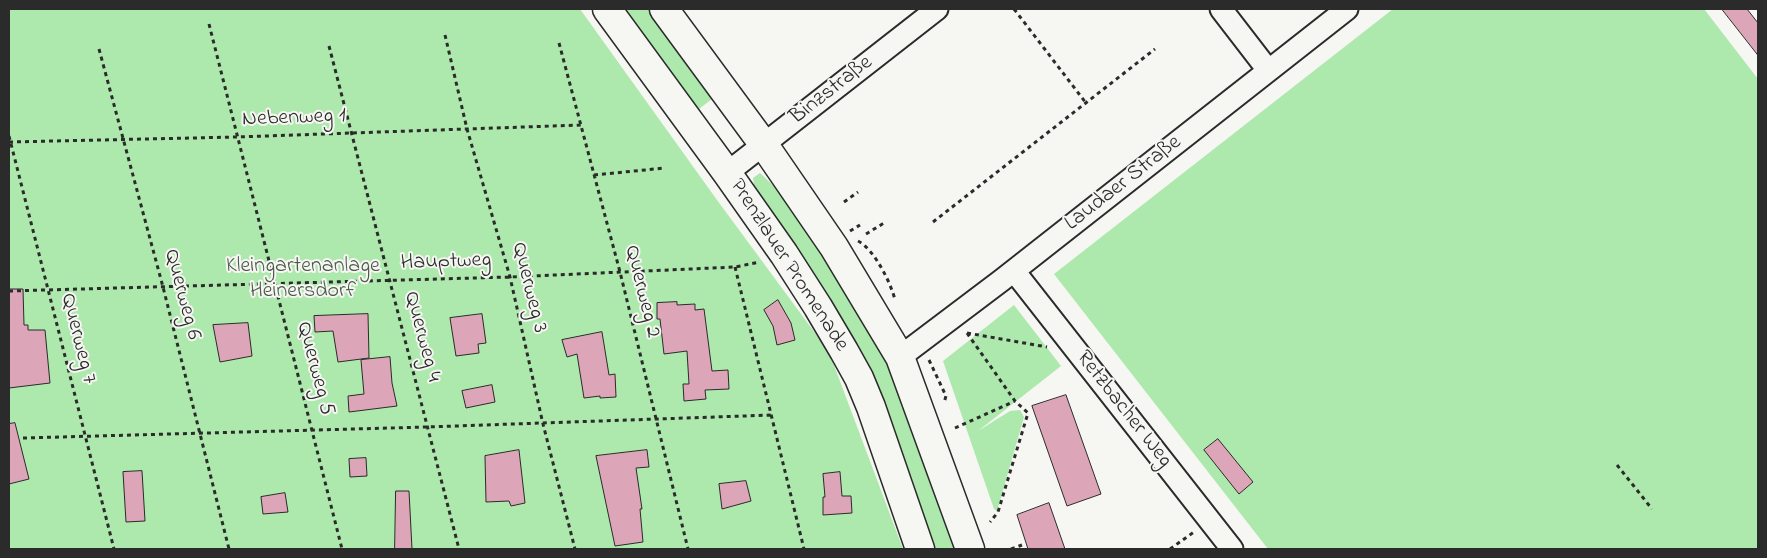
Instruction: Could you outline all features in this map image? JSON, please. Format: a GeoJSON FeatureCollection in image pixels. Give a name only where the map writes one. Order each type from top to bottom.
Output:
{"type":"FeatureCollection","features":[{"type":"Feature","properties":{"kind":"main road","name":"Prenzlauer Promenade"},"geometry":{"type":"LineString","coordinates":[[607,9],[727,173],[818,307],[859,378],[871,407],[920,549]]}},
{"type":"Feature","properties":{"kind":"main road","name":"Prenzlauer Promenade"},"geometry":{"type":"LineString","coordinates":[[664,9],[764,145],[834,247],[900,357],[970,549]]}},
{"type":"Feature","properties":{"kind":"street","name":"Binzstraße"},"geometry":{"type":"LineString","coordinates":[[727,173],[937,9]]}},
{"type":"Feature","properties":{"kind":"street"},"geometry":{"type":"LineString","coordinates":[[1221,9],[1268,70]]}},
{"type":"Feature","properties":{"kind":"street","name":"Laudaer Straße"},"geometry":{"type":"LineString","coordinates":[[900,357],[1014,271],[1347,9]]}},
{"type":"Feature","properties":{"kind":"street","name":"Retzbacher Weg"},"geometry":{"type":"LineString","coordinates":[[1014,271],[1232,549]]}},
{"type":"Feature","properties":{"kind":"path"},"geometry":{"type":"LineString","coordinates":[[1014,9],[1086,103]]}},
{"type":"Feature","properties":{"kind":"path","name":"Querweg 5"},"geometry":{"type":"LineString","coordinates":[[209,24],[342,549]]}},
{"type":"Feature","properties":{"kind":"path","name":"Querweg 3"},"geometry":{"type":"LineString","coordinates":[[444,35],[467,129],[510,277],[543,424],[575,549]]}},
{"type":"Feature","properties":{"kind":"path","name":"Querweg 2"},"geometry":{"type":"LineString","coordinates":[[559,43],[620,272],[688,549]]}},
{"type":"Feature","properties":{"kind":"path","name":"Querweg 4"},"geometry":{"type":"LineString","coordinates":[[329,46],[459,549]]}},
{"type":"Feature","properties":{"kind":"path"},"geometry":{"type":"LineString","coordinates":[[933,222],[1155,49]]}},
{"type":"Feature","properties":{"kind":"path","name":"Querweg 6"},"geometry":{"type":"LineString","coordinates":[[99,50],[163,287],[229,549]]}},
{"type":"Feature","properties":{"kind":"path","name":"Nebenweg 1"},"geometry":{"type":"LineString","coordinates":[[10,142],[237,137],[581,125]]}},
{"type":"Feature","properties":{"kind":"path","name":"Querweg 7"},"geometry":{"type":"LineString","coordinates":[[9,136],[114,549]]}},
{"type":"Feature","properties":{"kind":"path"},"geometry":{"type":"LineString","coordinates":[[594,175],[665,168]]}},
{"type":"Feature","properties":{"kind":"path"},"geometry":{"type":"LineString","coordinates":[[844,202],[858,192]]}},
{"type":"Feature","properties":{"kind":"path"},"geometry":{"type":"LineString","coordinates":[[866,234],[884,223]]}},
{"type":"Feature","properties":{"kind":"path","name":"Hauptweg"},"geometry":{"type":"LineString","coordinates":[[9,291],[510,277],[735,267],[763,260]]}},
{"type":"Feature","properties":{"kind":"path"},"geometry":{"type":"LineString","coordinates":[[735,267],[804,549]]}},
{"type":"Feature","properties":{"kind":"path"},"geometry":{"type":"LineString","coordinates":[[990,522],[998,512],[1028,414],[1014,401],[966,331],[1055,348]]}},
{"type":"Feature","properties":{"kind":"path"},"geometry":{"type":"LineString","coordinates":[[928,358],[946,396],[944,403]]}},
{"type":"Feature","properties":{"kind":"path"},"geometry":{"type":"LineString","coordinates":[[955,428],[1014,401]]}},
{"type":"Feature","properties":{"kind":"path"},"geometry":{"type":"LineString","coordinates":[[23,438],[85,438],[199,432],[543,424],[772,415]]}},
{"type":"Feature","properties":{"kind":"path"},"geometry":{"type":"LineString","coordinates":[[1617,465],[1652,509]]}},
{"type":"Feature","properties":{"kind":"path"},"geometry":{"type":"LineString","coordinates":[[1170,549],[1196,530]]}},
{"type":"Feature","properties":{"kind":"path"},"geometry":{"type":"LineString","coordinates":[[1011,549],[1022,545]]}},
{"type":"Feature","properties":{"kind":"green space","name":"Kleingartenanlage Heinersdorf"},"geometry":{"type":"Polygon","coordinates":[[[9,9],[580,9],[829,352],[903,549],[9,549],[9,9]]]}},
{"type":"Feature","properties":{"kind":"green space"},"geometry":{"type":"Polygon","coordinates":[[[620,9],[652,9],[716,96],[695,112],[620,9]]]}},
{"type":"Feature","properties":{"kind":"green space"},"geometry":{"type":"Polygon","coordinates":[[[1393,9],[1704,9],[1758,79],[1758,549],[1268,549],[1054,274],[1393,9]]]}},
{"type":"Feature","properties":{"kind":"green space"},"geometry":{"type":"Polygon","coordinates":[[[760,173],[782,194],[808,226],[896,371],[959,549],[930,549],[756,196],[753,178],[760,173]]]}},
{"type":"Feature","properties":{"kind":"green space"},"geometry":{"type":"Polygon","coordinates":[[[1014,305],[1061,366],[978,431],[1010,411],[1020,410],[1024,417],[997,511],[994,509],[943,361],[1014,305]]]}},
{"type":"Feature","properties":{"kind":"building"},"geometry":{"type":"Polygon","coordinates":[[[1722,9],[1747,9],[1758,23],[1758,55],[1722,9]]]}},
{"type":"Feature","properties":{"kind":"building"},"geometry":{"type":"Polygon","coordinates":[[[9,289],[23,289],[24,325],[28,325],[28,330],[45,330],[50,383],[9,388],[9,289]]]}},
{"type":"Feature","properties":{"kind":"building"},"geometry":{"type":"Polygon","coordinates":[[[778,300],[791,323],[795,340],[777,345],[773,326],[764,310],[778,300]]]}},
{"type":"Feature","properties":{"kind":"building"},"geometry":{"type":"Polygon","coordinates":[[[677,302],[677,305],[695,304],[695,310],[704,309],[712,371],[728,370],[729,389],[705,390],[706,399],[684,401],[683,384],[689,384],[687,351],[664,354],[660,319],[657,319],[657,303],[677,302]]]}},
{"type":"Feature","properties":{"kind":"building"},"geometry":{"type":"Polygon","coordinates":[[[368,314],[369,358],[338,362],[333,331],[315,332],[314,316],[368,314]]]}},
{"type":"Feature","properties":{"kind":"building"},"geometry":{"type":"Polygon","coordinates":[[[482,314],[486,343],[478,344],[479,353],[456,356],[450,318],[482,314]]]}},
{"type":"Feature","properties":{"kind":"building"},"geometry":{"type":"Polygon","coordinates":[[[248,323],[252,356],[220,362],[213,325],[248,323]]]}},
{"type":"Feature","properties":{"kind":"building"},"geometry":{"type":"Polygon","coordinates":[[[602,332],[609,375],[615,374],[616,397],[584,398],[577,354],[567,357],[562,340],[602,332]]]}},
{"type":"Feature","properties":{"kind":"building"},"geometry":{"type":"Polygon","coordinates":[[[390,357],[392,383],[397,406],[349,412],[348,396],[364,394],[361,360],[390,357]]]}},
{"type":"Feature","properties":{"kind":"building"},"geometry":{"type":"Polygon","coordinates":[[[492,385],[495,402],[466,408],[462,391],[492,385]]]}},
{"type":"Feature","properties":{"kind":"building"},"geometry":{"type":"Polygon","coordinates":[[[1066,395],[1101,494],[1067,506],[1032,406],[1066,395]]]}},
{"type":"Feature","properties":{"kind":"building"},"geometry":{"type":"Polygon","coordinates":[[[15,423],[29,479],[9,484],[9,424],[15,423]]]}},
{"type":"Feature","properties":{"kind":"building"},"geometry":{"type":"Polygon","coordinates":[[[1218,439],[1253,482],[1239,494],[1204,450],[1218,439]]]}},
{"type":"Feature","properties":{"kind":"building"},"geometry":{"type":"Polygon","coordinates":[[[519,450],[525,503],[511,506],[509,501],[486,502],[485,456],[519,450]]]}},
{"type":"Feature","properties":{"kind":"building"},"geometry":{"type":"Polygon","coordinates":[[[647,450],[649,467],[636,468],[642,509],[640,509],[643,542],[615,546],[596,456],[647,450]]]}},
{"type":"Feature","properties":{"kind":"building"},"geometry":{"type":"Polygon","coordinates":[[[366,458],[367,476],[350,477],[349,459],[366,458]]]}},
{"type":"Feature","properties":{"kind":"building"},"geometry":{"type":"Polygon","coordinates":[[[142,471],[145,521],[126,522],[123,472],[142,471]]]}},
{"type":"Feature","properties":{"kind":"building"},"geometry":{"type":"Polygon","coordinates":[[[840,472],[842,496],[851,496],[852,513],[823,515],[823,497],[825,497],[823,474],[840,472]]]}},
{"type":"Feature","properties":{"kind":"building"},"geometry":{"type":"Polygon","coordinates":[[[746,481],[751,501],[722,509],[719,484],[746,481]]]}},
{"type":"Feature","properties":{"kind":"building"},"geometry":{"type":"Polygon","coordinates":[[[396,491],[409,491],[412,549],[395,549],[396,491]]]}},
{"type":"Feature","properties":{"kind":"building"},"geometry":{"type":"Polygon","coordinates":[[[285,493],[288,512],[263,514],[261,497],[285,493]]]}},
{"type":"Feature","properties":{"kind":"building"},"geometry":{"type":"Polygon","coordinates":[[[1049,503],[1065,549],[1028,549],[1017,515],[1049,503]]]}}]}
